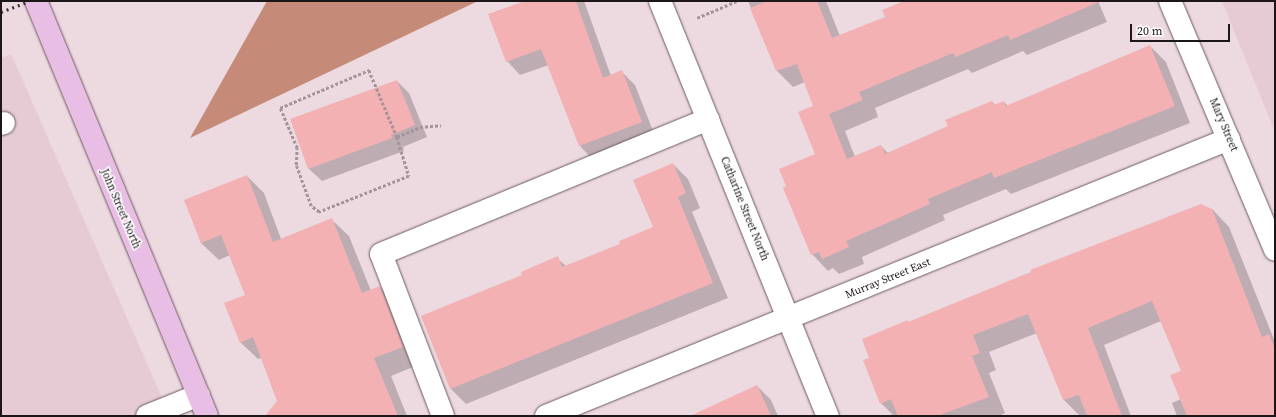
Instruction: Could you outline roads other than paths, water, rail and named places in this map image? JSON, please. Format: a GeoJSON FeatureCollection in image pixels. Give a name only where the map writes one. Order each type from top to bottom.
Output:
{"type":"FeatureCollection","features":[{"type":"Feature","properties":{"kind":"main road","name":"John Street North"},"geometry":{"type":"LineString","coordinates":[[36,1],[89,134],[207,416]]}},
{"type":"Feature","properties":{"kind":"street","name":"Catharine Street North"},"geometry":{"type":"LineString","coordinates":[[660,1],[828,416]]}},
{"type":"Feature","properties":{"kind":"street","name":"Mary Street"},"geometry":{"type":"LineString","coordinates":[[1170,1],[1275,250]]}},
{"type":"Feature","properties":{"kind":"street"},"geometry":{"type":"LineString","coordinates":[[443,416],[381,254],[708,119]]}},
{"type":"Feature","properties":{"kind":"street","name":"Murray Street East"},"geometry":{"type":"LineString","coordinates":[[546,416],[788,320],[1229,139]]}},
{"type":"Feature","properties":{"kind":"street"},"geometry":{"type":"LineString","coordinates":[[147,416],[199,394]]}},
{"type":"Feature","properties":{"kind":"railway"},"geometry":{"type":"LineString","coordinates":[[1,12],[29,1]]}}]}
